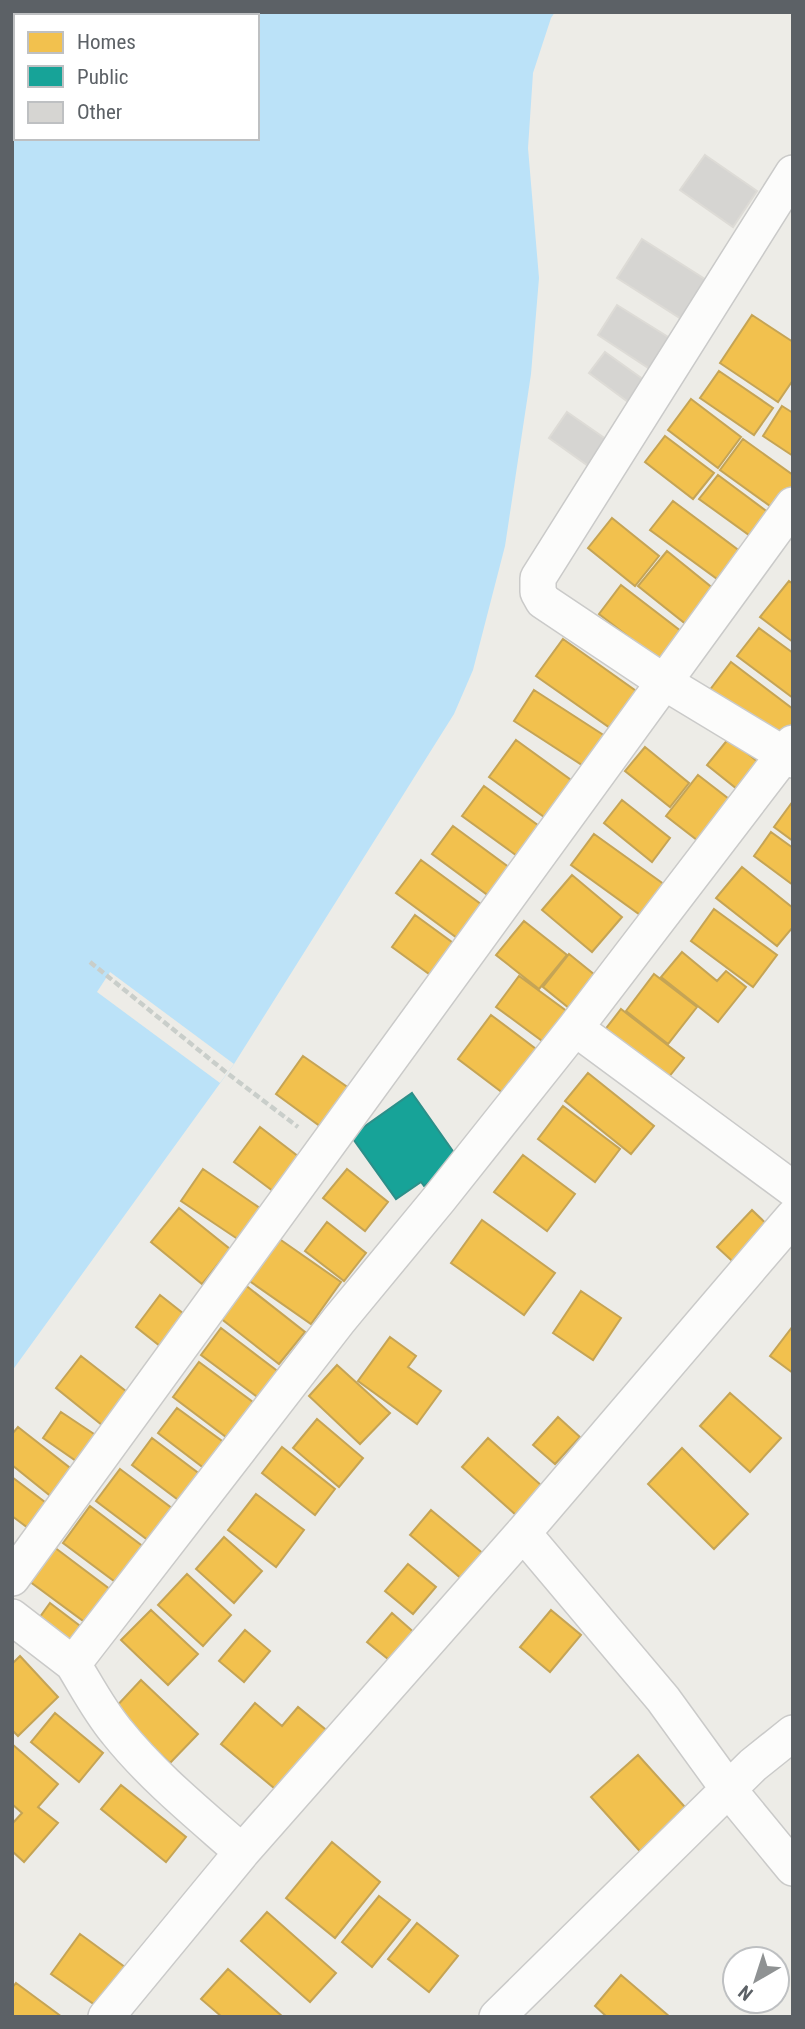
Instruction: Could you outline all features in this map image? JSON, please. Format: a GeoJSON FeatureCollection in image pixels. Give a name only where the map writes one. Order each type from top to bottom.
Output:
{"type":"FeatureCollection","features":[{"type":"Feature","properties":{"kind":"street"},"geometry":{"type":"LineString","coordinates":[[73,1664],[339,1320],[439,1199],[790,753],[664,681],[543,601],[538,592],[538,578],[793,173]]}},
{"type":"Feature","properties":{"kind":"street"},"geometry":{"type":"LineString","coordinates":[[12,1578],[793,506]]}},
{"type":"Feature","properties":{"kind":"street"},"geometry":{"type":"LineString","coordinates":[[575,1028],[793,1189]]}},
{"type":"Feature","properties":{"kind":"street"},"geometry":{"type":"LineString","coordinates":[[106,2017],[242,1852],[523,1533],[793,1217]]}},
{"type":"Feature","properties":{"kind":"street"},"geometry":{"type":"LineString","coordinates":[[523,1533],[663,1699],[729,1790],[793,1868]]}},
{"type":"Feature","properties":{"kind":"street"},"geometry":{"type":"LineString","coordinates":[[12,1618],[73,1664],[116,1732],[172,1790],[242,1852]]}},
{"type":"Feature","properties":{"kind":"street"},"geometry":{"type":"LineString","coordinates":[[497,2017],[753,1765],[793,1733]]}},
{"type":"Feature","properties":{"kind":"path"},"geometry":{"type":"LineString","coordinates":[[90,962],[237,1081],[327,1149]]}},
{"type":"Feature","properties":{"kind":"water"},"geometry":{"type":"Polygon","coordinates":[[[12,12],[555,12],[533,73],[528,148],[539,278],[531,374],[505,546],[473,670],[454,714],[234,1064],[12,1371],[12,12]]]}},
{"type":"Feature","properties":{"kind":"pier"},"geometry":{"type":"Polygon","coordinates":[[[110,972],[234,1064],[220,1083],[97,992],[110,972]]]}},
{"type":"Feature","properties":{"kind":"building: Homes"},"geometry":{"type":"Polygon","coordinates":[[[752,315],[793,342],[793,380],[778,402],[720,363],[752,315]]]}},
{"type":"Feature","properties":{"kind":"building: Homes"},"geometry":{"type":"Polygon","coordinates":[[[719,371],[773,408],[754,435],[700,398],[719,371]]]}},
{"type":"Feature","properties":{"kind":"building: Homes"},"geometry":{"type":"Polygon","coordinates":[[[691,399],[741,437],[718,468],[668,430],[691,399]]]}},
{"type":"Feature","properties":{"kind":"building: Homes"},"geometry":{"type":"Polygon","coordinates":[[[782,406],[793,413],[793,456],[763,436],[782,406]]]}},
{"type":"Feature","properties":{"kind":"building: Homes"},"geometry":{"type":"Polygon","coordinates":[[[665,436],[714,473],[693,499],[645,462],[665,436]]]}},
{"type":"Feature","properties":{"kind":"building: Homes"},"geometry":{"type":"Polygon","coordinates":[[[743,439],[793,475],[793,498],[781,514],[720,470],[743,439]]]}},
{"type":"Feature","properties":{"kind":"building: Homes"},"geometry":{"type":"Polygon","coordinates":[[[718,475],[777,519],[760,543],[699,499],[718,475]]]}},
{"type":"Feature","properties":{"kind":"building: Homes"},"geometry":{"type":"Polygon","coordinates":[[[673,501],[745,555],[724,584],[650,530],[673,501]]]}},
{"type":"Feature","properties":{"kind":"building: Homes"},"geometry":{"type":"Polygon","coordinates":[[[612,518],[659,556],[635,586],[588,548],[612,518]]]}},
{"type":"Feature","properties":{"kind":"building: Homes"},"geometry":{"type":"Polygon","coordinates":[[[667,551],[720,594],[692,629],[638,586],[667,551]]]}},
{"type":"Feature","properties":{"kind":"building: Homes"},"geometry":{"type":"Polygon","coordinates":[[[789,581],[793,584],[793,642],[760,617],[789,581]]]}},
{"type":"Feature","properties":{"kind":"building: Homes"},"geometry":{"type":"Polygon","coordinates":[[[621,585],[686,635],[664,664],[599,614],[621,585]]]}},
{"type":"Feature","properties":{"kind":"building: Homes"},"geometry":{"type":"Polygon","coordinates":[[[759,628],[793,653],[793,698],[737,656],[759,628]]]}},
{"type":"Feature","properties":{"kind":"building: Homes"},"geometry":{"type":"Polygon","coordinates":[[[563,639],[639,693],[613,730],[536,676],[563,639]]]}},
{"type":"Feature","properties":{"kind":"building: Homes"},"geometry":{"type":"Polygon","coordinates":[[[731,662],[793,709],[793,737],[781,752],[706,695],[731,662]]]}},
{"type":"Feature","properties":{"kind":"building: Homes"},"geometry":{"type":"Polygon","coordinates":[[[534,690],[605,736],[585,767],[514,721],[534,690]]]}},
{"type":"Feature","properties":{"kind":"building: Homes"},"geometry":{"type":"Polygon","coordinates":[[[729,738],[759,763],[737,789],[707,765],[729,738]]]}},
{"type":"Feature","properties":{"kind":"building: Homes"},"geometry":{"type":"Polygon","coordinates":[[[516,740],[578,785],[551,822],[489,777],[516,740]]]}},
{"type":"Feature","properties":{"kind":"building: Homes"},"geometry":{"type":"Polygon","coordinates":[[[645,747],[689,783],[670,807],[625,771],[645,747]]]}},
{"type":"Feature","properties":{"kind":"building: Homes"},"geometry":{"type":"Polygon","coordinates":[[[698,775],[738,806],[706,847],[666,816],[698,775]]]}},
{"type":"Feature","properties":{"kind":"building: Homes"},"geometry":{"type":"Polygon","coordinates":[[[484,786],[546,831],[524,861],[462,816],[484,786]]]}},
{"type":"Feature","properties":{"kind":"building: Homes"},"geometry":{"type":"Polygon","coordinates":[[[622,800],[670,838],[652,862],[604,823],[622,800]]]}},
{"type":"Feature","properties":{"kind":"building: Homes"},"geometry":{"type":"Polygon","coordinates":[[[793,801],[793,841],[774,827],[793,801]]]}},
{"type":"Feature","properties":{"kind":"building: Homes"},"geometry":{"type":"Polygon","coordinates":[[[453,826],[514,871],[493,899],[432,854],[453,826]]]}},
{"type":"Feature","properties":{"kind":"building: Homes"},"geometry":{"type":"Polygon","coordinates":[[[771,832],[793,848],[793,885],[754,856],[771,832]]]}},
{"type":"Feature","properties":{"kind":"building: Homes"},"geometry":{"type":"Polygon","coordinates":[[[594,834],[665,885],[643,917],[571,865],[594,834]]]}},
{"type":"Feature","properties":{"kind":"building: Homes"},"geometry":{"type":"Polygon","coordinates":[[[421,860],[493,913],[468,946],[396,893],[421,860]]]}},
{"type":"Feature","properties":{"kind":"building: Homes"},"geometry":{"type":"Polygon","coordinates":[[[742,867],[793,908],[793,927],[777,946],[716,898],[742,867]]]}},
{"type":"Feature","properties":{"kind":"building: Homes"},"geometry":{"type":"Polygon","coordinates":[[[572,875],[622,917],[592,952],[542,910],[572,875]]]}},
{"type":"Feature","properties":{"kind":"building: Homes"},"geometry":{"type":"Polygon","coordinates":[[[714,909],[777,955],[753,987],[691,941],[714,909]]]}},
{"type":"Feature","properties":{"kind":"building: Homes"},"geometry":{"type":"Polygon","coordinates":[[[415,915],[460,948],[436,979],[392,947],[415,915]]]}},
{"type":"Feature","properties":{"kind":"building: Homes"},"geometry":{"type":"Polygon","coordinates":[[[524,921],[567,955],[539,989],[496,955],[524,921]]]}},
{"type":"Feature","properties":{"kind":"building: Homes"},"geometry":{"type":"Polygon","coordinates":[[[682,952],[717,981],[726,971],[746,987],[718,1022],[661,977],[682,952]]]}},
{"type":"Feature","properties":{"kind":"building: Homes"},"geometry":{"type":"Polygon","coordinates":[[[569,954],[606,984],[580,1017],[543,987],[569,954]]]}},
{"type":"Feature","properties":{"kind":"building: Homes"},"geometry":{"type":"Polygon","coordinates":[[[654,974],[697,1007],[668,1044],[626,1011],[654,974]]]}},
{"type":"Feature","properties":{"kind":"building: Homes"},"geometry":{"type":"Polygon","coordinates":[[[519,976],[572,1015],[549,1046],[496,1007],[519,976]]]}},
{"type":"Feature","properties":{"kind":"building: Homes"},"geometry":{"type":"Polygon","coordinates":[[[621,1009],[684,1058],[660,1088],[597,1040],[621,1009]]]}},
{"type":"Feature","properties":{"kind":"building: Homes"},"geometry":{"type":"Polygon","coordinates":[[[491,1015],[536,1049],[503,1093],[458,1059],[491,1015]]]}},
{"type":"Feature","properties":{"kind":"building: Homes"},"geometry":{"type":"Polygon","coordinates":[[[303,1056],[356,1093],[328,1132],[276,1094],[303,1056]]]}},
{"type":"Feature","properties":{"kind":"building: Homes"},"geometry":{"type":"Polygon","coordinates":[[[588,1073],[654,1126],[631,1154],[565,1101],[588,1073]]]}},
{"type":"Feature","properties":{"kind":"building: Homes"},"geometry":{"type":"Polygon","coordinates":[[[563,1106],[620,1149],[595,1182],[538,1139],[563,1106]]]}},
{"type":"Feature","properties":{"kind":"building: Homes"},"geometry":{"type":"Polygon","coordinates":[[[260,1127],[299,1157],[273,1191],[234,1162],[260,1127]]]}},
{"type":"Feature","properties":{"kind":"building: Homes"},"geometry":{"type":"Polygon","coordinates":[[[523,1155],[575,1194],[547,1231],[494,1192],[523,1155]]]}},
{"type":"Feature","properties":{"kind":"building: Homes"},"geometry":{"type":"Polygon","coordinates":[[[203,1169],[270,1215],[248,1246],[181,1201],[203,1169]]]}},
{"type":"Feature","properties":{"kind":"building: Homes"},"geometry":{"type":"Polygon","coordinates":[[[347,1169],[388,1202],[365,1231],[323,1198],[347,1169]]]}},
{"type":"Feature","properties":{"kind":"building: Homes"},"geometry":{"type":"Polygon","coordinates":[[[179,1208],[230,1249],[202,1284],[151,1242],[179,1208]]]}},
{"type":"Feature","properties":{"kind":"building: Homes"},"geometry":{"type":"Polygon","coordinates":[[[752,1210],[776,1233],[742,1270],[717,1247],[752,1210]]]}},
{"type":"Feature","properties":{"kind":"building: Homes"},"geometry":{"type":"Polygon","coordinates":[[[482,1220],[555,1273],[524,1315],[451,1263],[482,1220]]]}},
{"type":"Feature","properties":{"kind":"building: Homes"},"geometry":{"type":"Polygon","coordinates":[[[327,1222],[366,1253],[344,1281],[305,1251],[327,1222]]]}},
{"type":"Feature","properties":{"kind":"building: Homes"},"geometry":{"type":"Polygon","coordinates":[[[278,1238],[341,1282],[311,1324],[248,1280],[278,1238]]]}},
{"type":"Feature","properties":{"kind":"building: Homes"},"geometry":{"type":"Polygon","coordinates":[[[244,1284],[305,1332],[279,1364],[219,1317],[244,1284]]]}},
{"type":"Feature","properties":{"kind":"building: Homes"},"geometry":{"type":"Polygon","coordinates":[[[581,1291],[621,1318],[593,1360],[553,1333],[581,1291]]]}},
{"type":"Feature","properties":{"kind":"building: Homes"},"geometry":{"type":"Polygon","coordinates":[[[160,1295],[189,1318],[165,1350],[136,1327],[160,1295]]]}},
{"type":"Feature","properties":{"kind":"building: Homes"},"geometry":{"type":"Polygon","coordinates":[[[793,1326],[793,1373],[770,1356],[793,1326]]]}},
{"type":"Feature","properties":{"kind":"building: Homes"},"geometry":{"type":"Polygon","coordinates":[[[221,1328],[284,1376],[264,1402],[201,1355],[221,1328]]]}},
{"type":"Feature","properties":{"kind":"building: Homes"},"geometry":{"type":"Polygon","coordinates":[[[390,1337],[416,1356],[408,1367],[441,1391],[417,1424],[358,1381],[390,1337]]]}},
{"type":"Feature","properties":{"kind":"building: Homes"},"geometry":{"type":"Polygon","coordinates":[[[81,1356],[127,1392],[102,1425],[56,1388],[81,1356]]]}},
{"type":"Feature","properties":{"kind":"building: Homes"},"geometry":{"type":"Polygon","coordinates":[[[199,1362],[261,1408],[234,1443],[173,1397],[199,1362]]]}},
{"type":"Feature","properties":{"kind":"building: Homes"},"geometry":{"type":"Polygon","coordinates":[[[337,1365],[390,1413],[360,1444],[309,1396],[337,1365]]]}},
{"type":"Feature","properties":{"kind":"building: Homes"},"geometry":{"type":"Polygon","coordinates":[[[730,1393],[781,1438],[750,1472],[700,1426],[730,1393]]]}},
{"type":"Feature","properties":{"kind":"building: Homes"},"geometry":{"type":"Polygon","coordinates":[[[177,1408],[229,1446],[209,1472],[158,1433],[177,1408]]]}},
{"type":"Feature","properties":{"kind":"building: Homes"},"geometry":{"type":"Polygon","coordinates":[[[61,1412],[97,1436],[79,1463],[43,1438],[61,1412]]]}},
{"type":"Feature","properties":{"kind":"building: Homes"},"geometry":{"type":"Polygon","coordinates":[[[558,1417],[580,1437],[555,1464],[533,1445],[558,1417]]]}},
{"type":"Feature","properties":{"kind":"building: Homes"},"geometry":{"type":"Polygon","coordinates":[[[317,1419],[363,1458],[339,1487],[293,1448],[317,1419]]]}},
{"type":"Feature","properties":{"kind":"building: Homes"},"geometry":{"type":"Polygon","coordinates":[[[18,1427],[74,1471],[53,1498],[12,1465],[12,1434],[18,1427]]]}},
{"type":"Feature","properties":{"kind":"building: Homes"},"geometry":{"type":"Polygon","coordinates":[[[152,1438],[201,1475],[181,1502],[132,1465],[152,1438]]]}},
{"type":"Feature","properties":{"kind":"building: Homes"},"geometry":{"type":"Polygon","coordinates":[[[488,1438],[542,1486],[516,1515],[462,1467],[488,1438]]]}},
{"type":"Feature","properties":{"kind":"building: Homes"},"geometry":{"type":"Polygon","coordinates":[[[282,1447],[335,1489],[315,1515],[262,1473],[282,1447]]]}},
{"type":"Feature","properties":{"kind":"building: Homes"},"geometry":{"type":"Polygon","coordinates":[[[682,1448],[748,1514],[714,1549],[648,1484],[682,1448]]]}},
{"type":"Feature","properties":{"kind":"building: Homes"},"geometry":{"type":"Polygon","coordinates":[[[120,1469],[181,1515],[157,1547],[96,1501],[120,1469]]]}},
{"type":"Feature","properties":{"kind":"building: Homes"},"geometry":{"type":"Polygon","coordinates":[[[12,1477],[58,1512],[40,1537],[12,1516],[12,1477]]]}},
{"type":"Feature","properties":{"kind":"building: Homes"},"geometry":{"type":"Polygon","coordinates":[[[256,1494],[304,1530],[276,1567],[228,1530],[256,1494]]]}},
{"type":"Feature","properties":{"kind":"building: Homes"},"geometry":{"type":"Polygon","coordinates":[[[90,1506],[145,1548],[118,1584],[63,1543],[90,1506]]]}},
{"type":"Feature","properties":{"kind":"building: Homes"},"geometry":{"type":"Polygon","coordinates":[[[431,1510],[485,1555],[463,1580],[410,1535],[431,1510]]]}},
{"type":"Feature","properties":{"kind":"building: Homes"},"geometry":{"type":"Polygon","coordinates":[[[224,1537],[262,1571],[234,1603],[196,1569],[224,1537]]]}},
{"type":"Feature","properties":{"kind":"building: Homes"},"geometry":{"type":"Polygon","coordinates":[[[54,1547],[115,1593],[90,1626],[29,1581],[54,1547]]]}},
{"type":"Feature","properties":{"kind":"building: Homes"},"geometry":{"type":"Polygon","coordinates":[[[408,1564],[436,1587],[413,1614],[385,1591],[408,1564]]]}},
{"type":"Feature","properties":{"kind":"building: Homes"},"geometry":{"type":"Polygon","coordinates":[[[187,1574],[231,1615],[203,1646],[158,1605],[187,1574]]]}},
{"type":"Feature","properties":{"kind":"building: Homes"},"geometry":{"type":"Polygon","coordinates":[[[50,1603],[92,1635],[74,1660],[32,1628],[50,1603]]]}},
{"type":"Feature","properties":{"kind":"building: Homes"},"geometry":{"type":"Polygon","coordinates":[[[151,1610],[198,1654],[168,1685],[121,1640],[151,1610]]]}},
{"type":"Feature","properties":{"kind":"building: Homes"},"geometry":{"type":"Polygon","coordinates":[[[551,1610],[581,1635],[550,1672],[520,1647],[551,1610]]]}},
{"type":"Feature","properties":{"kind":"building: Homes"},"geometry":{"type":"Polygon","coordinates":[[[392,1613],[417,1635],[393,1663],[367,1642],[392,1613]]]}},
{"type":"Feature","properties":{"kind":"building: Homes"},"geometry":{"type":"Polygon","coordinates":[[[245,1630],[270,1651],[244,1682],[219,1661],[245,1630]]]}},
{"type":"Feature","properties":{"kind":"building: Homes"},"geometry":{"type":"Polygon","coordinates":[[[20,1656],[58,1697],[18,1736],[12,1730],[12,1664],[20,1656]]]}},
{"type":"Feature","properties":{"kind":"building: Homes"},"geometry":{"type":"Polygon","coordinates":[[[141,1680],[198,1734],[170,1763],[113,1710],[141,1680]]]}},
{"type":"Feature","properties":{"kind":"building: Homes"},"geometry":{"type":"Polygon","coordinates":[[[255,1703],[282,1726],[298,1707],[336,1738],[286,1798],[221,1744],[255,1703]]]}},
{"type":"Feature","properties":{"kind":"building: Homes"},"geometry":{"type":"Polygon","coordinates":[[[55,1713],[103,1753],[79,1782],[31,1742],[55,1713]]]}},
{"type":"Feature","properties":{"kind":"building: Homes"},"geometry":{"type":"Polygon","coordinates":[[[12,1744],[58,1784],[38,1807],[58,1823],[24,1862],[12,1851],[12,1824],[22,1813],[12,1804],[12,1744]]]}},
{"type":"Feature","properties":{"kind":"building: Homes"},"geometry":{"type":"Polygon","coordinates":[[[638,1755],[693,1816],[646,1858],[591,1797],[638,1755]]]}},
{"type":"Feature","properties":{"kind":"building: Homes"},"geometry":{"type":"Polygon","coordinates":[[[121,1785],[186,1837],[166,1862],[101,1809],[121,1785]]]}},
{"type":"Feature","properties":{"kind":"building: Homes"},"geometry":{"type":"Polygon","coordinates":[[[332,1842],[380,1882],[335,1938],[286,1898],[332,1842]]]}},
{"type":"Feature","properties":{"kind":"building: Homes"},"geometry":{"type":"Polygon","coordinates":[[[379,1896],[410,1920],[372,1967],[342,1942],[379,1896]]]}},
{"type":"Feature","properties":{"kind":"building: Homes"},"geometry":{"type":"Polygon","coordinates":[[[267,1912],[336,1973],[310,2002],[241,1941],[267,1912]]]}},
{"type":"Feature","properties":{"kind":"building: Homes"},"geometry":{"type":"Polygon","coordinates":[[[417,1923],[458,1956],[429,1992],[388,1959],[417,1923]]]}},
{"type":"Feature","properties":{"kind":"building: Homes"},"geometry":{"type":"Polygon","coordinates":[[[80,1934],[133,1973],[105,2012],[51,1974],[80,1934]]]}},
{"type":"Feature","properties":{"kind":"building: Homes"},"geometry":{"type":"Polygon","coordinates":[[[228,1969],[283,2017],[222,2017],[201,1999],[228,1969]]]}},
{"type":"Feature","properties":{"kind":"building: Homes"},"geometry":{"type":"Polygon","coordinates":[[[621,1975],[670,2017],[607,2017],[595,2006],[621,1975]]]}},
{"type":"Feature","properties":{"kind":"building: Homes"},"geometry":{"type":"Polygon","coordinates":[[[16,1983],[62,2017],[12,2017],[12,1988],[16,1983]]]}},
{"type":"Feature","properties":{"kind":"building: Public"},"geometry":{"type":"Polygon","coordinates":[[[412,1093],[457,1157],[447,1170],[424,1186],[421,1182],[396,1199],[351,1136],[412,1093]]]}},
{"type":"Feature","properties":{"kind":"building: Other"},"geometry":{"type":"Polygon","coordinates":[[[705,155],[757,191],[733,227],[680,190],[705,155]]]}},
{"type":"Feature","properties":{"kind":"building: Other"},"geometry":{"type":"Polygon","coordinates":[[[642,239],[708,281],[683,320],[617,278],[642,239]]]}},
{"type":"Feature","properties":{"kind":"building: Other"},"geometry":{"type":"Polygon","coordinates":[[[617,305],[673,340],[653,371],[598,335],[617,305]]]}},
{"type":"Feature","properties":{"kind":"building: Other"},"geometry":{"type":"Polygon","coordinates":[[[605,352],[651,385],[635,407],[589,373],[605,352]]]}},
{"type":"Feature","properties":{"kind":"building: Other"},"geometry":{"type":"Polygon","coordinates":[[[567,412],[613,444],[594,470],[549,438],[567,412]]]}}]}
